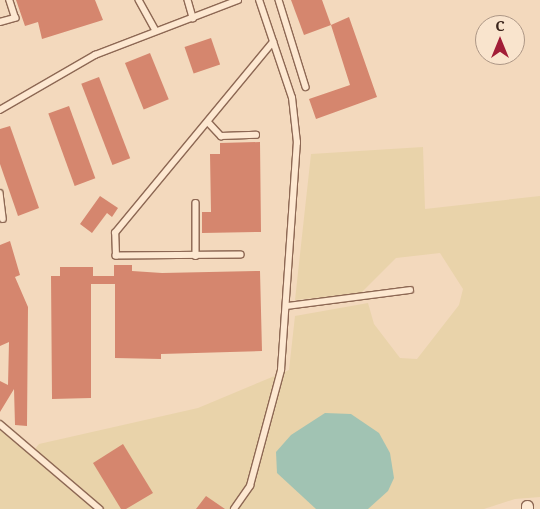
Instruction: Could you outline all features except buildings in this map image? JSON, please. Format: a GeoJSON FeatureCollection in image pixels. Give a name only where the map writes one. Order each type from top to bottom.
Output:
{"type":"FeatureCollection","features":[{"type":"Feature","properties":{"kind":"lane"},"geometry":{"type":"LineString","coordinates":[[0,22],[15,18],[9,0]]}},
{"type":"Feature","properties":{"kind":"lane"},"geometry":{"type":"LineString","coordinates":[[139,0],[155,29]]}},
{"type":"Feature","properties":{"kind":"lane"},"geometry":{"type":"LineString","coordinates":[[188,0],[193,18]]}},
{"type":"Feature","properties":{"kind":"lane"},"geometry":{"type":"LineString","coordinates":[[0,110],[95,56],[155,29],[193,18],[238,0]]}},
{"type":"Feature","properties":{"kind":"lane"},"geometry":{"type":"LineString","coordinates":[[234,509],[250,486],[268,425],[281,370],[297,143],[292,98],[259,0]]}},
{"type":"Feature","properties":{"kind":"lane"},"geometry":{"type":"LineString","coordinates":[[279,0],[306,87]]}},
{"type":"Feature","properties":{"kind":"lane"},"geometry":{"type":"LineString","coordinates":[[241,255],[116,256],[116,233],[209,123],[273,42]]}},
{"type":"Feature","properties":{"kind":"lane"},"geometry":{"type":"LineString","coordinates":[[209,123],[221,136],[256,135]]}},
{"type":"Feature","properties":{"kind":"lane"},"geometry":{"type":"LineString","coordinates":[[0,193],[3,219]]}},
{"type":"Feature","properties":{"kind":"lane"},"geometry":{"type":"LineString","coordinates":[[196,203],[196,256]]}},
{"type":"Feature","properties":{"kind":"lane"},"geometry":{"type":"LineString","coordinates":[[287,306],[410,290]]}},
{"type":"Feature","properties":{"kind":"lane"},"geometry":{"type":"LineString","coordinates":[[0,424],[100,509]]}},
{"type":"Feature","properties":{"kind":"shaded area"},"geometry":{"type":"Polygon","coordinates":[[[423,147],[425,209],[540,196],[540,497],[515,499],[484,509],[0,509],[0,430],[31,454],[39,444],[198,408],[289,370],[295,316],[368,303],[374,324],[400,358],[417,359],[459,305],[463,289],[440,253],[396,258],[361,293],[295,300],[311,154],[423,147]]]}},
{"type":"Feature","properties":{"kind":"shaded area"},"geometry":{"type":"Polygon","coordinates":[[[325,413],[351,414],[379,433],[390,453],[394,478],[388,491],[368,509],[316,509],[277,473],[276,452],[291,435],[325,413]]]}}]}
